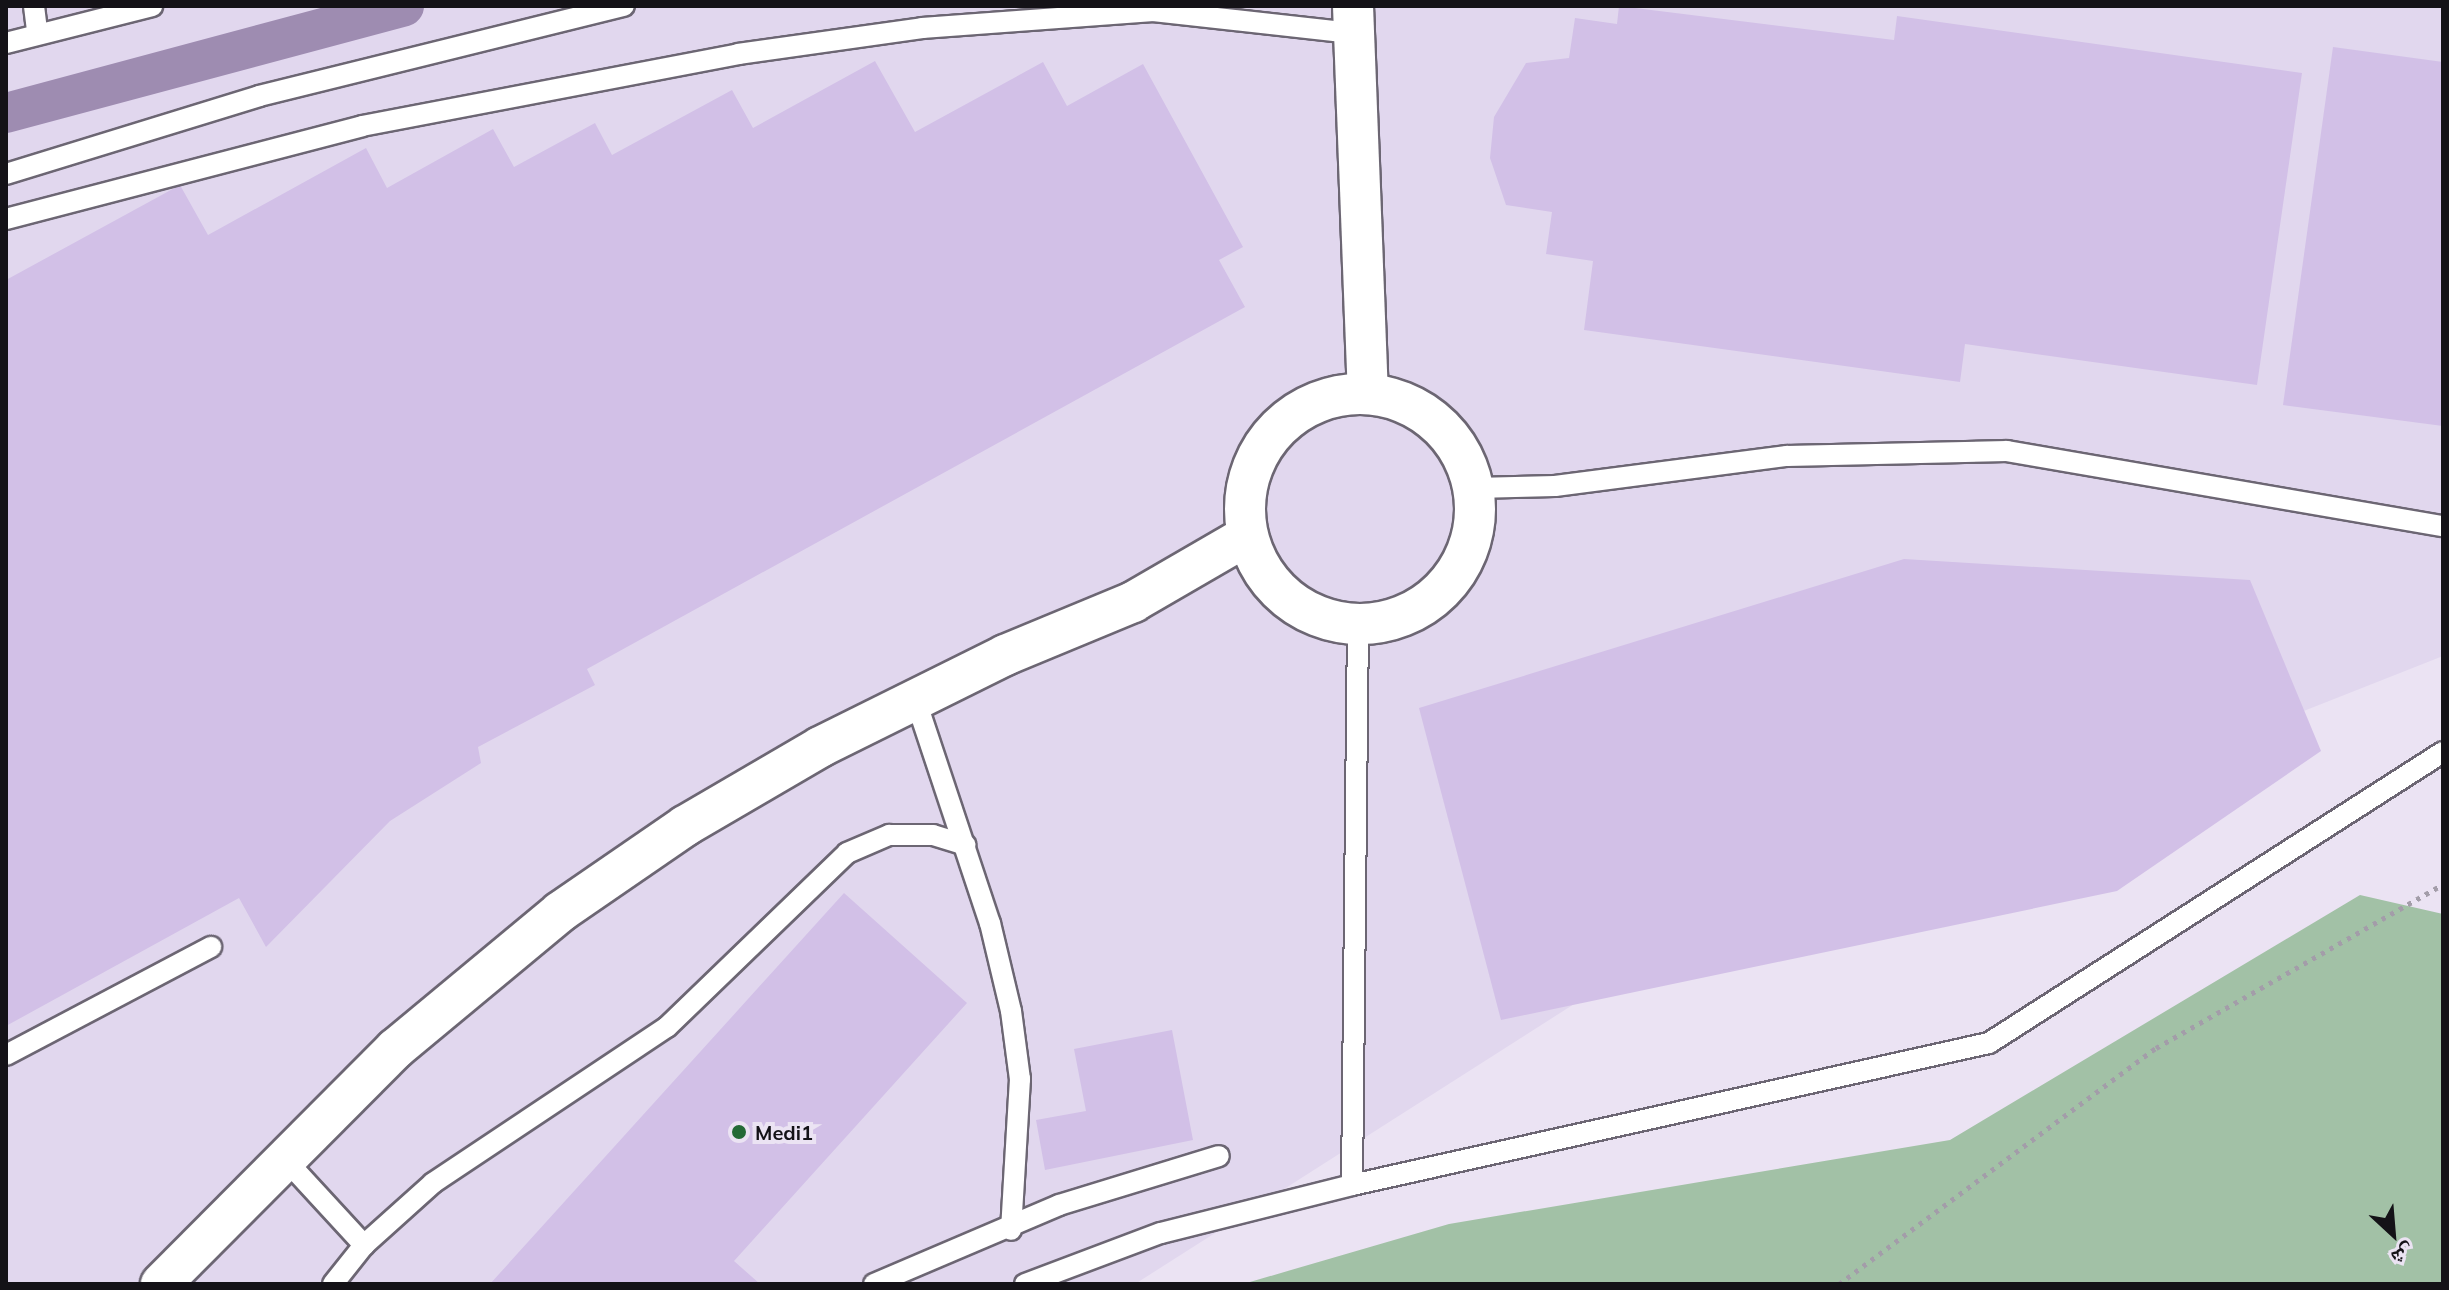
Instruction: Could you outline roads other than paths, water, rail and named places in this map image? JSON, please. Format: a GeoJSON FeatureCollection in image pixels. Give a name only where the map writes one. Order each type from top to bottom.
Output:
{"type":"FeatureCollection","features":[{"type":"Feature","properties":{"kind":"street"},"geometry":{"type":"LineString","coordinates":[[1352,20],[1368,393]]}},
{"type":"Feature","properties":{"kind":"street"},"geometry":{"type":"LineString","coordinates":[[1368,393],[1417,408],[1445,433],[1475,488],[1475,529],[1461,567],[1443,588],[1398,618],[1358,625],[1320,618],[1287,599],[1262,571],[1247,536],[1252,465],[1271,434],[1332,396],[1368,393]]}},
{"type":"Feature","properties":{"kind":"street"},"geometry":{"type":"LineString","coordinates":[[161,1284],[283,1157],[395,1049],[560,912],[685,826],[915,698],[1133,602],[1247,536]]}},
{"type":"Feature","properties":{"kind":"lane"},"geometry":{"type":"LineString","coordinates":[[34,6],[37,32]]}},
{"type":"Feature","properties":{"kind":"lane"},"geometry":{"type":"LineString","coordinates":[[6,43],[37,32],[152,6]]}},
{"type":"Feature","properties":{"kind":"lane"},"geometry":{"type":"LineString","coordinates":[[6,174],[259,96],[624,6]]}},
{"type":"Feature","properties":{"kind":"lane"},"geometry":{"type":"LineString","coordinates":[[6,219],[362,126],[738,54],[922,28],[1153,11],[1352,20]]}},
{"type":"Feature","properties":{"kind":"lane"},"geometry":{"type":"LineString","coordinates":[[1475,488],[1555,486],[1787,456],[2007,451],[2443,526]]}},
{"type":"Feature","properties":{"kind":"lane"},"geometry":{"type":"LineString","coordinates":[[1352,1185],[1358,625]]}},
{"type":"Feature","properties":{"kind":"lane"},"geometry":{"type":"LineString","coordinates":[[915,698],[966,845],[1011,1011],[1020,1079],[1011,1230]]}},
{"type":"Feature","properties":{"kind":"lane"},"geometry":{"type":"LineString","coordinates":[[1025,1284],[1161,1233],[1352,1185],[1989,1043],[2443,752]]}},
{"type":"Feature","properties":{"kind":"lane"},"geometry":{"type":"LineString","coordinates":[[333,1284],[364,1245],[433,1183],[667,1027],[847,853],[912,833],[966,845]]}},
{"type":"Feature","properties":{"kind":"lane"},"geometry":{"type":"LineString","coordinates":[[6,1055],[211,947]]}},
{"type":"Feature","properties":{"kind":"lane"},"geometry":{"type":"LineString","coordinates":[[874,1284],[1011,1230],[1103,1189],[1219,1156]]}},
{"type":"Feature","properties":{"kind":"lane"},"geometry":{"type":"LineString","coordinates":[[283,1157],[364,1245]]}},
{"type":"Feature","properties":{"kind":"waterway"},"geometry":{"type":"LineString","coordinates":[[6,113],[404,6]]}},
{"type":"Feature","properties":{"kind":"place","name":"Medi1"},"geometry":{"type":"Point","coordinates":[739,1132]}}]}
